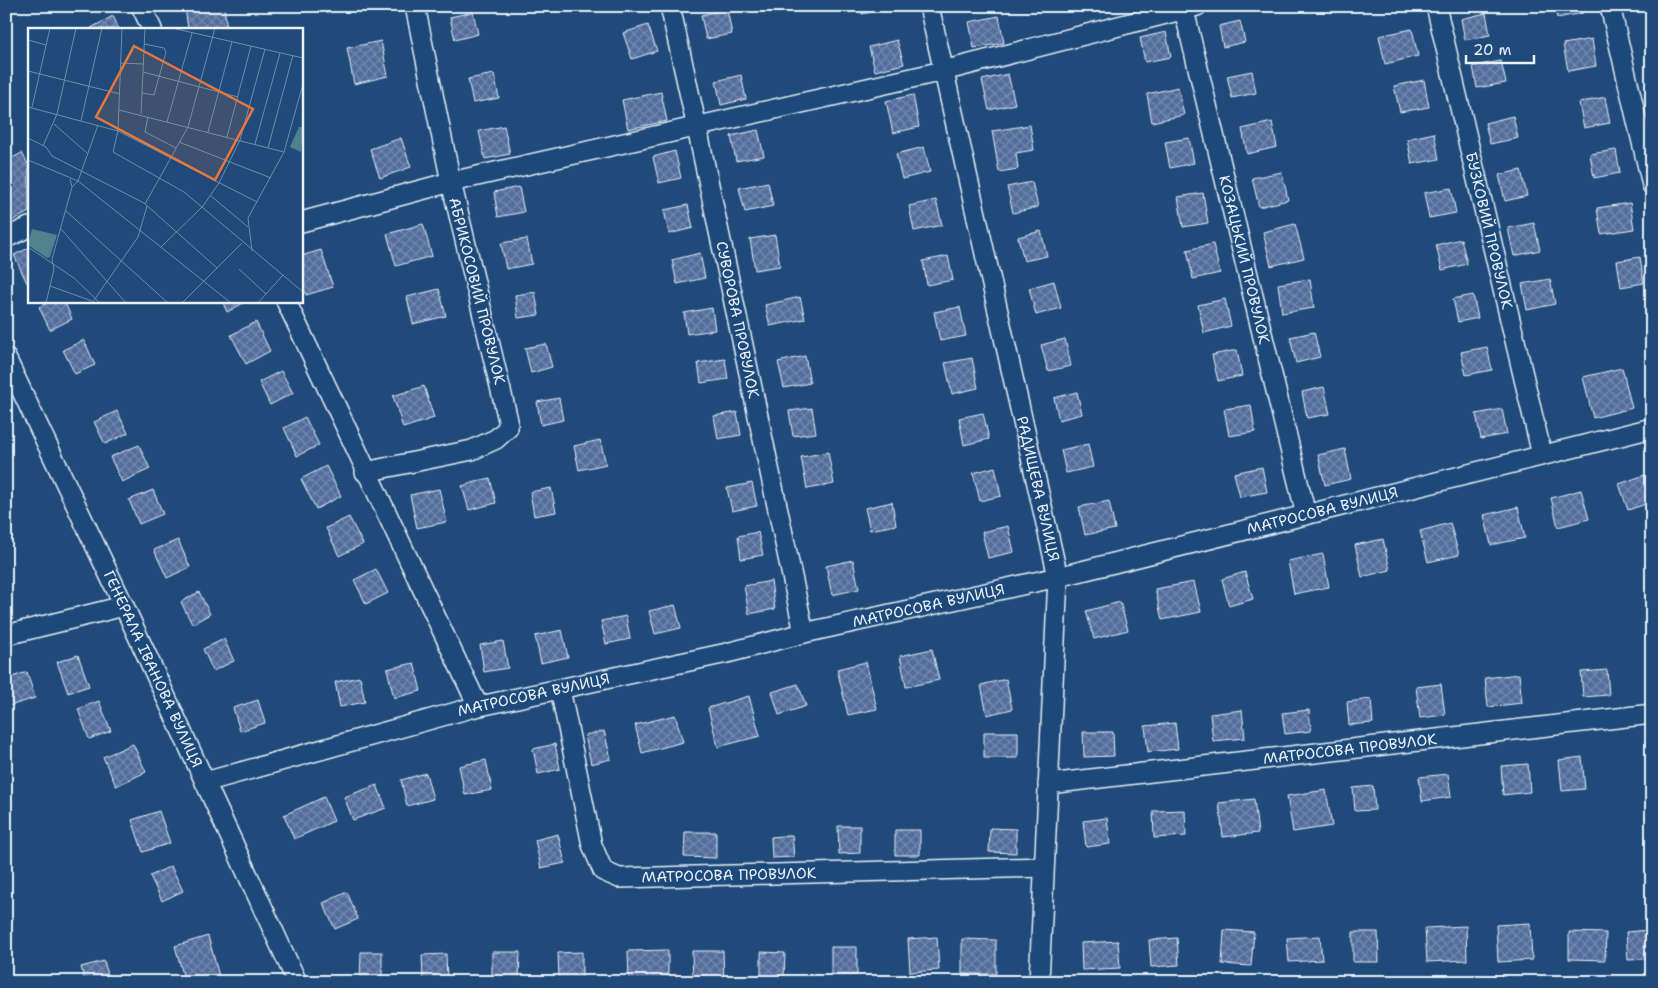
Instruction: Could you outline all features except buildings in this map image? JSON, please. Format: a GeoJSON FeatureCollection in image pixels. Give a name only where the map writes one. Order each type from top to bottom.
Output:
{"type":"FeatureCollection","features":[{"type":"Feature","properties":{"kind":"street"},"geometry":{"type":"LineString","coordinates":[[141,6],[152,28]]}},
{"type":"Feature","properties":{"kind":"street","name":"АБРИКОСОВИЙ ПРОВУЛОК"},"geometry":{"type":"LineString","coordinates":[[365,472],[472,450],[496,439],[508,428],[508,420],[451,182],[415,6]]}},
{"type":"Feature","properties":{"kind":"street","name":"СУВОРОВА ПРОВУЛОК"},"geometry":{"type":"LineString","coordinates":[[670,6],[698,128],[804,633]]}},
{"type":"Feature","properties":{"kind":"street","name":"РАДИЩЕВА ВУЛИЦЯ"},"geometry":{"type":"LineString","coordinates":[[929,6],[1058,577],[1039,982]]}},
{"type":"Feature","properties":{"kind":"street","name":"БУЗКОВИЙ ПРОВУЛОК"},"geometry":{"type":"LineString","coordinates":[[1436,6],[1542,455]]}},
{"type":"Feature","properties":{"kind":"street"},"geometry":{"type":"LineString","coordinates":[[1610,6],[1652,184]]}},
{"type":"Feature","properties":{"kind":"street"},"geometry":{"type":"LineString","coordinates":[[302,222],[451,182],[698,128],[943,70],[1188,7]]}},
{"type":"Feature","properties":{"kind":"street","name":"КОЗАЦЬКИЙ ПРОВУЛОК"},"geometry":{"type":"LineString","coordinates":[[1188,7],[1306,515]]}},
{"type":"Feature","properties":{"kind":"street"},"geometry":{"type":"LineString","coordinates":[[6,238],[28,227]]}},
{"type":"Feature","properties":{"kind":"street"},"geometry":{"type":"LineString","coordinates":[[286,302],[365,472],[478,706]]}},
{"type":"Feature","properties":{"kind":"street","name":"ГЕНЕРАЛА ІВАНОВА ВУЛИЦЯ"},"geometry":{"type":"LineString","coordinates":[[6,358],[124,606],[297,982]]}},
{"type":"Feature","properties":{"kind":"street","name":"МАТРОСОВА ВУЛИЦЯ"},"geometry":{"type":"LineString","coordinates":[[205,782],[478,706],[1058,577],[1652,428]]}},
{"type":"Feature","properties":{"kind":"street"},"geometry":{"type":"LineString","coordinates":[[6,635],[124,606]]}},
{"type":"Feature","properties":{"kind":"street","name":"МАТРОСОВА ПРОВУЛОК"},"geometry":{"type":"LineString","coordinates":[[560,689],[592,844],[603,871],[619,878],[1044,867]]}},
{"type":"Feature","properties":{"kind":"street","name":"МАТРОСОВА ПРОВУЛОК"},"geometry":{"type":"LineString","coordinates":[[1048,784],[1652,714]]}}]}
